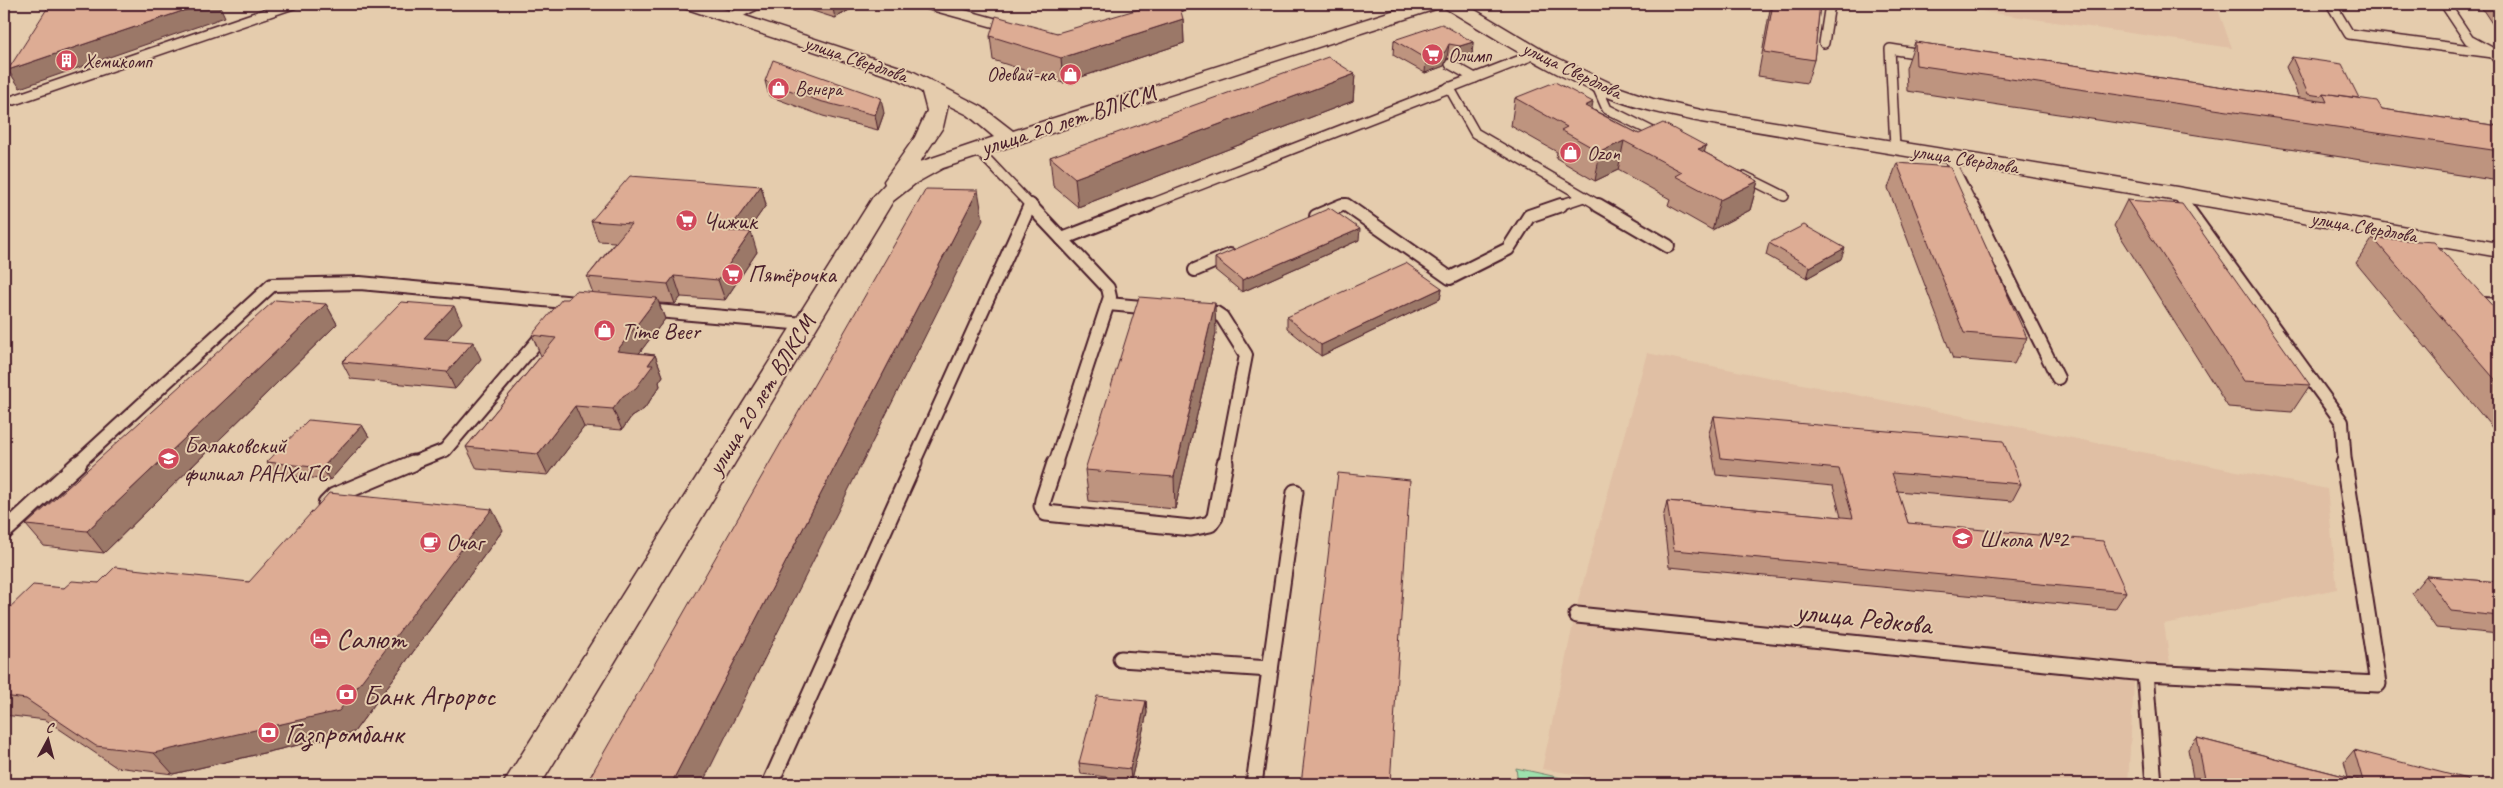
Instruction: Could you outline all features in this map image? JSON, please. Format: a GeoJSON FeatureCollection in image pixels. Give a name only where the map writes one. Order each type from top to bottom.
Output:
{"type":"FeatureCollection","features":[{"type":"Feature","properties":{"kind":"street","name":"улица Свердлова"},"geometry":{"type":"LineString","coordinates":[[691,4],[872,62],[928,85],[975,111],[1009,140]]}},
{"type":"Feature","properties":{"kind":"street","name":"улица 20 лет ВЛКСМ"},"geometry":{"type":"LineString","coordinates":[[521,784],[804,324],[884,197],[897,184],[912,173],[934,163],[1432,4]]}},
{"type":"Feature","properties":{"kind":"street","name":"улица Свердлова"},"geometry":{"type":"LineString","coordinates":[[1452,4],[1536,54],[1596,84],[1638,101],[1701,116],[2177,194],[2427,244],[2499,250]]}},
{"type":"Feature","properties":{"kind":"street"},"geometry":{"type":"LineString","coordinates":[[884,197],[934,122],[938,110],[936,99],[928,85]]}},
{"type":"Feature","properties":{"kind":"lane"},"geometry":{"type":"LineString","coordinates":[[14,100],[293,4]]}},
{"type":"Feature","properties":{"kind":"lane"},"geometry":{"type":"LineString","coordinates":[[731,17],[758,4]]}},
{"type":"Feature","properties":{"kind":"lane"},"geometry":{"type":"LineString","coordinates":[[926,4],[1018,29]]}},
{"type":"Feature","properties":{"kind":"lane"},"geometry":{"type":"LineString","coordinates":[[1150,15],[1187,4]]}},
{"type":"Feature","properties":{"kind":"lane"},"geometry":{"type":"LineString","coordinates":[[1824,43],[1830,4]]}},
{"type":"Feature","properties":{"kind":"lane"},"geometry":{"type":"LineString","coordinates":[[2331,4],[2349,34],[2493,53]]}},
{"type":"Feature","properties":{"kind":"lane"},"geometry":{"type":"LineString","coordinates":[[2446,4],[2469,40],[2493,53],[2499,61]]}},
{"type":"Feature","properties":{"kind":"lane"},"geometry":{"type":"LineString","coordinates":[[1895,148],[1890,49],[1938,56]]}},
{"type":"Feature","properties":{"kind":"lane"},"geometry":{"type":"LineString","coordinates":[[1062,239],[1536,54]]}},
{"type":"Feature","properties":{"kind":"lane"},"geometry":{"type":"LineString","coordinates":[[1450,64],[1475,78]]}},
{"type":"Feature","properties":{"kind":"lane"},"geometry":{"type":"LineString","coordinates":[[1596,84],[1607,109],[1669,140]]}},
{"type":"Feature","properties":{"kind":"lane"},"geometry":{"type":"LineString","coordinates":[[1449,87],[1475,133],[1668,246]]}},
{"type":"Feature","properties":{"kind":"lane"},"geometry":{"type":"LineString","coordinates":[[977,149],[1110,292],[1108,304],[1042,506],[1046,513],[1060,516],[1191,528],[1210,524],[1215,517],[1246,361],[1243,350],[1219,315],[1191,310]]}},
{"type":"Feature","properties":{"kind":"lane"},"geometry":{"type":"LineString","coordinates":[[1948,157],[2058,378]]}},
{"type":"Feature","properties":{"kind":"lane"},"geometry":{"type":"LineString","coordinates":[[1731,170],[1784,196]]}},
{"type":"Feature","properties":{"kind":"lane","name":"улица Редкова"},"geometry":{"type":"LineString","coordinates":[[1577,615],[2145,673],[2378,684],[2343,454],[2342,422],[2177,194]]}},
{"type":"Feature","properties":{"kind":"lane"},"geometry":{"type":"LineString","coordinates":[[1310,219],[1345,204],[1450,278],[1508,249],[1529,216],[1584,197]]}},
{"type":"Feature","properties":{"kind":"lane"},"geometry":{"type":"LineString","coordinates":[[770,784],[1030,205]]}},
{"type":"Feature","properties":{"kind":"lane"},"geometry":{"type":"LineString","coordinates":[[1195,270],[1239,251]]}},
{"type":"Feature","properties":{"kind":"lane"},"geometry":{"type":"LineString","coordinates":[[4,532],[272,285],[360,283],[590,304]]}},
{"type":"Feature","properties":{"kind":"lane"},"geometry":{"type":"LineString","coordinates":[[2480,301],[2497,311]]}},
{"type":"Feature","properties":{"kind":"lane"},"geometry":{"type":"LineString","coordinates":[[315,518],[334,496],[445,450],[570,302]]}},
{"type":"Feature","properties":{"kind":"lane"},"geometry":{"type":"LineString","coordinates":[[1108,304],[1163,308]]}},
{"type":"Feature","properties":{"kind":"lane"},"geometry":{"type":"LineString","coordinates":[[629,308],[804,324]]}},
{"type":"Feature","properties":{"kind":"lane"},"geometry":{"type":"LineString","coordinates":[[1254,784],[1295,492]]}},
{"type":"Feature","properties":{"kind":"lane"},"geometry":{"type":"LineString","coordinates":[[1121,659],[1270,669]]}},
{"type":"Feature","properties":{"kind":"lane"},"geometry":{"type":"LineString","coordinates":[[2145,673],[2154,784]]}},
{"type":"Feature","properties":{"kind":"shaded area"},"geometry":{"type":"Polygon","coordinates":[[[1932,4],[2216,4],[2232,48],[1932,4]]]}},
{"type":"Feature","properties":{"kind":"shaded area","name":"Школа №2"},"geometry":{"type":"Polygon","coordinates":[[[1647,353],[2327,489],[2337,589],[2164,624],[2170,663],[2135,664],[2128,784],[1637,784],[1542,769],[1579,597],[1647,353]]]}},
{"type":"Feature","properties":{"kind":"green space"},"geometry":{"type":"Polygon","coordinates":[[[1516,768],[1589,784],[1518,784],[1516,768]]]}},
{"type":"Feature","properties":{"kind":"building"},"geometry":{"type":"Polygon","coordinates":[[[50,4],[203,4],[8,70],[50,4]]]}},
{"type":"Feature","properties":{"kind":"building"},"geometry":{"type":"Polygon","coordinates":[[[1156,4],[1179,4],[1183,19],[1061,58],[990,36],[996,16],[1057,33],[1156,4]]]}},
{"type":"Feature","properties":{"kind":"building"},"geometry":{"type":"Polygon","coordinates":[[[1773,4],[1820,4],[1814,60],[1764,52],[1773,4]]]}},
{"type":"Feature","properties":{"kind":"building"},"geometry":{"type":"Polygon","coordinates":[[[1442,24],[1473,42],[1460,46],[1449,44],[1445,52],[1426,59],[1394,40],[1442,24]]]}},
{"type":"Feature","properties":{"kind":"building"},"geometry":{"type":"Polygon","coordinates":[[[1915,42],[2327,102],[2323,93],[2377,101],[2382,109],[2499,126],[2499,151],[1916,65],[1915,42]]]}},
{"type":"Feature","properties":{"kind":"building"},"geometry":{"type":"Polygon","coordinates":[[[1328,57],[1355,74],[1075,178],[1050,157],[1328,57]]]}},
{"type":"Feature","properties":{"kind":"building"},"geometry":{"type":"Polygon","coordinates":[[[2292,57],[2342,64],[2359,98],[2323,93],[2321,96],[2308,94],[2292,57]]]}},
{"type":"Feature","properties":{"kind":"building"},"geometry":{"type":"Polygon","coordinates":[[[773,60],[881,98],[875,115],[819,101],[765,81],[773,60]]]}},
{"type":"Feature","properties":{"kind":"building"},"geometry":{"type":"Polygon","coordinates":[[[1555,82],[1593,102],[1585,106],[1639,134],[1663,123],[1706,146],[1698,149],[1758,181],[1720,200],[1675,176],[1682,172],[1624,141],[1600,152],[1561,130],[1567,127],[1515,98],[1555,82]]]}},
{"type":"Feature","properties":{"kind":"building"},"geometry":{"type":"Polygon","coordinates":[[[1897,163],[1950,167],[2027,338],[1964,333],[1897,163]]]}},
{"type":"Feature","properties":{"kind":"building"},"geometry":{"type":"Polygon","coordinates":[[[630,176],[761,186],[728,231],[751,232],[718,280],[674,276],[668,284],[587,277],[631,224],[591,221],[630,176]]]}},
{"type":"Feature","properties":{"kind":"building"},"geometry":{"type":"Polygon","coordinates":[[[926,189],[978,190],[671,784],[586,784],[926,189]]]}},
{"type":"Feature","properties":{"kind":"building"},"geometry":{"type":"Polygon","coordinates":[[[2127,200],[2182,204],[2310,385],[2244,381],[2127,200]]]}},
{"type":"Feature","properties":{"kind":"building"},"geometry":{"type":"Polygon","coordinates":[[[1330,208],[1360,229],[1242,280],[1215,258],[1330,208]]]}},
{"type":"Feature","properties":{"kind":"building"},"geometry":{"type":"Polygon","coordinates":[[[1804,225],[1845,248],[1810,267],[1769,243],[1804,225]]]}},
{"type":"Feature","properties":{"kind":"building"},"geometry":{"type":"Polygon","coordinates":[[[2373,238],[2434,242],[2499,313],[2499,384],[2373,238]]]}},
{"type":"Feature","properties":{"kind":"building"},"geometry":{"type":"Polygon","coordinates":[[[1406,263],[1442,288],[1321,345],[1287,317],[1406,263]]]}},
{"type":"Feature","properties":{"kind":"building"},"geometry":{"type":"Polygon","coordinates":[[[575,291],[657,298],[617,351],[655,355],[648,365],[653,365],[636,388],[623,396],[613,409],[575,406],[538,454],[466,447],[556,338],[532,335],[562,299],[568,299],[575,291]]]}},
{"type":"Feature","properties":{"kind":"building"},"geometry":{"type":"Polygon","coordinates":[[[1139,297],[1215,303],[1174,477],[1085,470],[1139,297]]]}},
{"type":"Feature","properties":{"kind":"building"},"geometry":{"type":"Polygon","coordinates":[[[275,300],[326,304],[87,531],[26,525],[275,300]]]}},
{"type":"Feature","properties":{"kind":"building"},"geometry":{"type":"Polygon","coordinates":[[[401,302],[454,306],[424,338],[473,342],[447,372],[342,362],[401,302]]]}},
{"type":"Feature","properties":{"kind":"building"},"geometry":{"type":"Polygon","coordinates":[[[1714,416],[2003,441],[2021,484],[1892,473],[1908,523],[2103,541],[2126,592],[1674,550],[1667,501],[1853,518],[1839,469],[1721,458],[1714,416]]]}},
{"type":"Feature","properties":{"kind":"building"},"geometry":{"type":"Polygon","coordinates":[[[308,420],[362,425],[322,468],[267,462],[308,420]]]}},
{"type":"Feature","properties":{"kind":"building"},"geometry":{"type":"Polygon","coordinates":[[[1338,473],[1410,480],[1390,784],[1301,784],[1338,473]]]}},
{"type":"Feature","properties":{"kind":"building","name":"Салют"},"geometry":{"type":"Polygon","coordinates":[[[329,493],[492,509],[339,711],[154,753],[96,746],[26,699],[4,696],[4,613],[33,585],[64,588],[72,581],[99,583],[115,567],[249,582],[329,493]]]}},
{"type":"Feature","properties":{"kind":"building"},"geometry":{"type":"Polygon","coordinates":[[[2426,576],[2499,582],[2499,616],[2451,611],[2426,576]]]}},
{"type":"Feature","properties":{"kind":"building"},"geometry":{"type":"Polygon","coordinates":[[[1097,696],[1146,701],[1130,769],[1079,763],[1097,696]]]}},
{"type":"Feature","properties":{"kind":"building"},"geometry":{"type":"Polygon","coordinates":[[[2197,738],[2363,781],[2354,750],[2467,779],[2469,784],[2206,784],[2197,738]]]}},
{"type":"Feature","properties":{"kind":"place","name":"Олимп"},"geometry":{"type":"Point","coordinates":[1432,55]}},
{"type":"Feature","properties":{"kind":"place","name":"Хемикомп"},"geometry":{"type":"Point","coordinates":[67,61]}},
{"type":"Feature","properties":{"kind":"place","name":"Одевай-ка"},"geometry":{"type":"Point","coordinates":[1071,74]}},
{"type":"Feature","properties":{"kind":"place","name":"Венера"},"geometry":{"type":"Point","coordinates":[779,88]}},
{"type":"Feature","properties":{"kind":"place","name":"Ozon"},"geometry":{"type":"Point","coordinates":[1571,153]}},
{"type":"Feature","properties":{"kind":"place","name":"Чижик"},"geometry":{"type":"Point","coordinates":[687,221]}},
{"type":"Feature","properties":{"kind":"place","name":"Пятёрочка"},"geometry":{"type":"Point","coordinates":[732,274]}},
{"type":"Feature","properties":{"kind":"place","name":"Time Beer"},"geometry":{"type":"Point","coordinates":[605,331]}},
{"type":"Feature","properties":{"kind":"place","name":"Балаковский филиал РАНХиГС"},"geometry":{"type":"Point","coordinates":[168,459]}},
{"type":"Feature","properties":{"kind":"place","name":"Школа №2"},"geometry":{"type":"Point","coordinates":[1963,539]}},
{"type":"Feature","properties":{"kind":"place","name":"Очаг"},"geometry":{"type":"Point","coordinates":[430,542]}},
{"type":"Feature","properties":{"kind":"place","name":"Салют"},"geometry":{"type":"Point","coordinates":[320,638]}},
{"type":"Feature","properties":{"kind":"place","name":"Банк Агророс"},"geometry":{"type":"Point","coordinates":[347,695]}},
{"type":"Feature","properties":{"kind":"place","name":"Газпромбанк"},"geometry":{"type":"Point","coordinates":[269,733]}}]}
